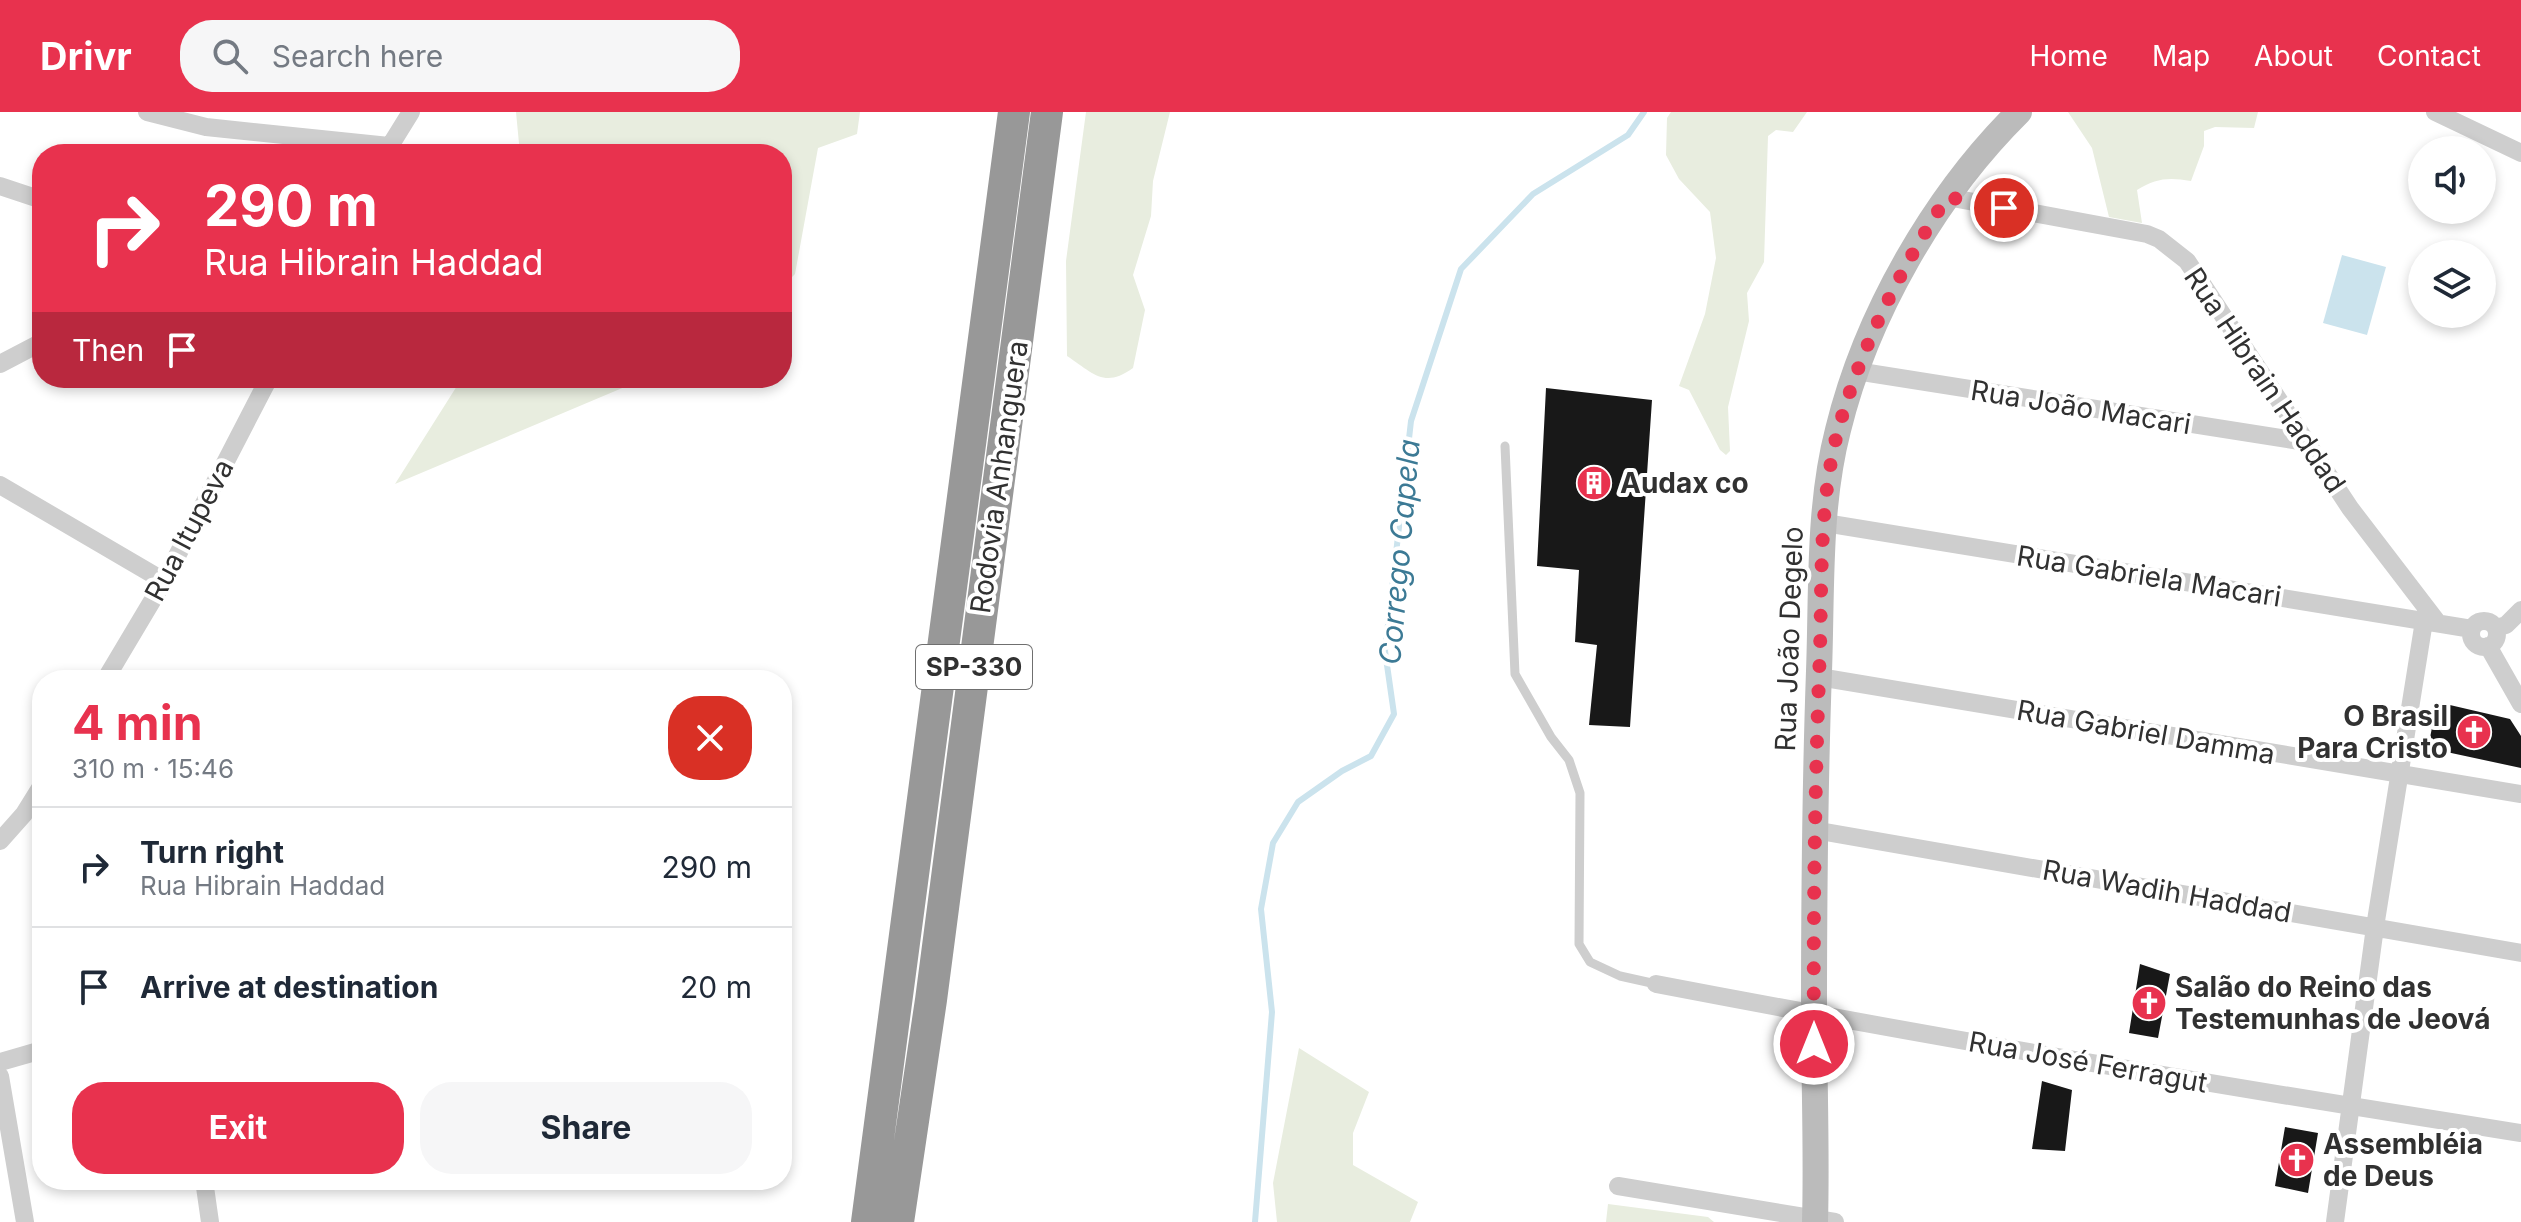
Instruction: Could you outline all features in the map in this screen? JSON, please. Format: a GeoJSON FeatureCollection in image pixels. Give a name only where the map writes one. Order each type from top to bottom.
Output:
{"type":"FeatureCollection","features":[{"type":"Feature","properties":{"kind":"highway","name":"Rodovia Anhanguera"},"geometry":{"type":"LineString","coordinates":[[867,1222],[1014,112]]}},
{"type":"Feature","properties":{"kind":"highway","name":"Rodovia Anhanguera"},"geometry":{"type":"LineString","coordinates":[[898,1222],[933,984],[1047,112]]}},
{"type":"Feature","properties":{"kind":"street"},"geometry":{"type":"LineString","coordinates":[[147,112],[206,127],[340,144]]}},
{"type":"Feature","properties":{"kind":"street"},"geometry":{"type":"LineString","coordinates":[[391,144],[411,112]]}},
{"type":"Feature","properties":{"kind":"street","name":"Rua João Degelo"},"geometry":{"type":"LineString","coordinates":[[1821,1221],[1814,1014],[1814,830],[1825,523],[1831,464],[1856,371],[1875,325],[1914,248],[1947,197],[2019,112]]}},
{"type":"Feature","properties":{"kind":"street"},"geometry":{"type":"LineString","coordinates":[[2435,112],[2521,153]]}},
{"type":"Feature","properties":{"kind":"street"},"geometry":{"type":"LineString","coordinates":[[0,186],[32,197]]}},
{"type":"Feature","properties":{"kind":"street","name":"Rua Hibrain Haddad"},"geometry":{"type":"LineString","coordinates":[[1947,197],[2147,234],[2159,239],[2187,261],[2350,508],[2431,622]]}},
{"type":"Feature","properties":{"kind":"street"},"geometry":{"type":"LineString","coordinates":[[0,364],[32,347]]}},
{"type":"Feature","properties":{"kind":"street","name":"Rua João Macari"},"geometry":{"type":"LineString","coordinates":[[1856,371],[2306,442]]}},
{"type":"Feature","properties":{"kind":"street","name":"Rua Itupeva"},"geometry":{"type":"LineString","coordinates":[[111,670],[164,581],[264,388]]}},
{"type":"Feature","properties":{"kind":"street"},"geometry":{"type":"LineString","coordinates":[[0,485],[164,581]]}},
{"type":"Feature","properties":{"kind":"street","name":"Rua Gabriela Macari"},"geometry":{"type":"LineString","coordinates":[[1825,523],[2472,629]]}},
{"type":"Feature","properties":{"kind":"street"},"geometry":{"type":"LineString","coordinates":[[2496,628],[2506,625],[2521,610]]}},
{"type":"Feature","properties":{"kind":"street"},"geometry":{"type":"LineString","coordinates":[[2482,621],[2490,622],[2496,628],[2495,641],[2488,646],[2476,644],[2472,637],[2472,629],[2482,621]]}},
{"type":"Feature","properties":{"kind":"street"},"geometry":{"type":"LineString","coordinates":[[2335,1222],[2375,927],[2431,622]]}},
{"type":"Feature","properties":{"kind":"street"},"geometry":{"type":"LineString","coordinates":[[2488,646],[2521,704]]}},
{"type":"Feature","properties":{"kind":"street","name":"Rua Gabriel Damma"},"geometry":{"type":"LineString","coordinates":[[1819,677],[2521,794]]}},
{"type":"Feature","properties":{"kind":"street"},"geometry":{"type":"LineString","coordinates":[[0,841],[32,801]]}},
{"type":"Feature","properties":{"kind":"street","name":"Rua Wadih Haddad"},"geometry":{"type":"LineString","coordinates":[[1814,830],[2521,953]]}},
{"type":"Feature","properties":{"kind":"street","name":"Rua José Ferragut"},"geometry":{"type":"LineString","coordinates":[[1656,984],[2351,1107],[2521,1133]]}},
{"type":"Feature","properties":{"kind":"street"},"geometry":{"type":"LineString","coordinates":[[0,1062],[32,1053]]}},
{"type":"Feature","properties":{"kind":"street"},"geometry":{"type":"LineString","coordinates":[[0,1076],[25,1222]]}},
{"type":"Feature","properties":{"kind":"street"},"geometry":{"type":"LineString","coordinates":[[1618,1186],[1821,1221]]}},
{"type":"Feature","properties":{"kind":"street"},"geometry":{"type":"LineString","coordinates":[[205,1190],[210,1222]]}},
{"type":"Feature","properties":{"kind":"lane"},"geometry":{"type":"LineString","coordinates":[[1505,446],[1515,674],[1551,737],[1569,760],[1580,793],[1579,944],[1590,962],[1620,976],[1656,984]]}},
{"type":"Feature","properties":{"kind":"shaded area"},"geometry":{"type":"Polygon","coordinates":[[[516,112],[860,112],[857,134],[818,148],[792,277],[792,144],[519,144],[516,112]]]}},
{"type":"Feature","properties":{"kind":"shaded area"},"geometry":{"type":"Polygon","coordinates":[[[1086,112],[1170,112],[1153,181],[1151,216],[1133,275],[1145,310],[1133,368],[1106,378],[1092,373],[1067,356],[1066,261],[1086,112]]]}},
{"type":"Feature","properties":{"kind":"shaded area"},"geometry":{"type":"Polygon","coordinates":[[[1671,112],[1807,112],[1793,132],[1776,130],[1768,136],[1764,262],[1747,293],[1749,321],[1728,407],[1730,451],[1726,455],[1720,450],[1689,390],[1679,386],[1705,314],[1716,258],[1710,212],[1679,179],[1666,155],[1667,118],[1671,112]]]}},
{"type":"Feature","properties":{"kind":"shaded area"},"geometry":{"type":"Polygon","coordinates":[[[2068,112],[2258,112],[2254,128],[2215,127],[2204,131],[2204,146],[2191,181],[2163,180],[2137,190],[2142,223],[2109,217],[2092,148],[2068,112]]]}},
{"type":"Feature","properties":{"kind":"shaded area"},"geometry":{"type":"Polygon","coordinates":[[[456,388],[622,388],[395,484],[456,388]]]}},
{"type":"Feature","properties":{"kind":"shaded area"},"geometry":{"type":"Polygon","coordinates":[[[1299,1048],[1369,1092],[1353,1133],[1353,1165],[1418,1202],[1410,1222],[1277,1222],[1273,1183],[1299,1048]]]}},
{"type":"Feature","properties":{"kind":"shaded area"},"geometry":{"type":"Polygon","coordinates":[[[1608,1204],[1708,1217],[1714,1222],[1606,1222],[1608,1204]]]}},
{"type":"Feature","properties":{"kind":"water"},"geometry":{"type":"Polygon","coordinates":[[[2342,255],[2386,267],[2367,335],[2323,323],[2342,255]]]}},
{"type":"Feature","properties":{"kind":"building","name":"Audax co"},"geometry":{"type":"Polygon","coordinates":[[[1546,388],[1652,400],[1630,727],[1589,725],[1597,645],[1575,642],[1579,570],[1537,566],[1546,388]]]}},
{"type":"Feature","properties":{"kind":"building","name":"O Brasil Para Cristo"},"geometry":{"type":"Polygon","coordinates":[[[2437,702],[2510,719],[2521,736],[2521,768],[2428,748],[2437,702]]]}},
{"type":"Feature","properties":{"kind":"building","name":"Salão do Reino das Testemunhas de Jeová"},"geometry":{"type":"Polygon","coordinates":[[[2140,964],[2170,974],[2158,1038],[2129,1033],[2140,964]]]}},
{"type":"Feature","properties":{"kind":"building"},"geometry":{"type":"Polygon","coordinates":[[[2042,1081],[2072,1090],[2065,1151],[2032,1149],[2042,1081]]]}},
{"type":"Feature","properties":{"kind":"building","name":"Assembléia de Deus"},"geometry":{"type":"Polygon","coordinates":[[[2285,1127],[2318,1133],[2308,1193],[2275,1186],[2285,1127]]]}},
{"type":"Feature","properties":{"kind":"waterway","name":"Corrego Capela"},"geometry":{"type":"LineString","coordinates":[[1255,1222],[1272,1012],[1261,909],[1273,843],[1298,802],[1342,771],[1371,756],[1394,714],[1385,651],[1411,421],[1461,269],[1533,194],[1628,135],[1644,112]]}},
{"type":"Feature","properties":{"kind":"place","name":"Audax co"},"geometry":{"type":"Point","coordinates":[1594,483]}},
{"type":"Feature","properties":{"kind":"place","name":"O Brasil Para Cristo"},"geometry":{"type":"Point","coordinates":[2474,732]}},
{"type":"Feature","properties":{"kind":"place","name":"Salão do Reino das Testemunhas de Jeová"},"geometry":{"type":"Point","coordinates":[2149,1003]}},
{"type":"Feature","properties":{"kind":"place","name":"Assembléia de Deus"},"geometry":{"type":"Point","coordinates":[2297,1160]}},
{"type":"Feature","properties":{"kind":"route"},"geometry":{"type":"LineString","coordinates":[[1814,1044],[1814,830],[1823,555],[1831,464],[1838,429],[1856,371],[1875,325],[1914,248],[1947,197],[2004,208]]}}]}
